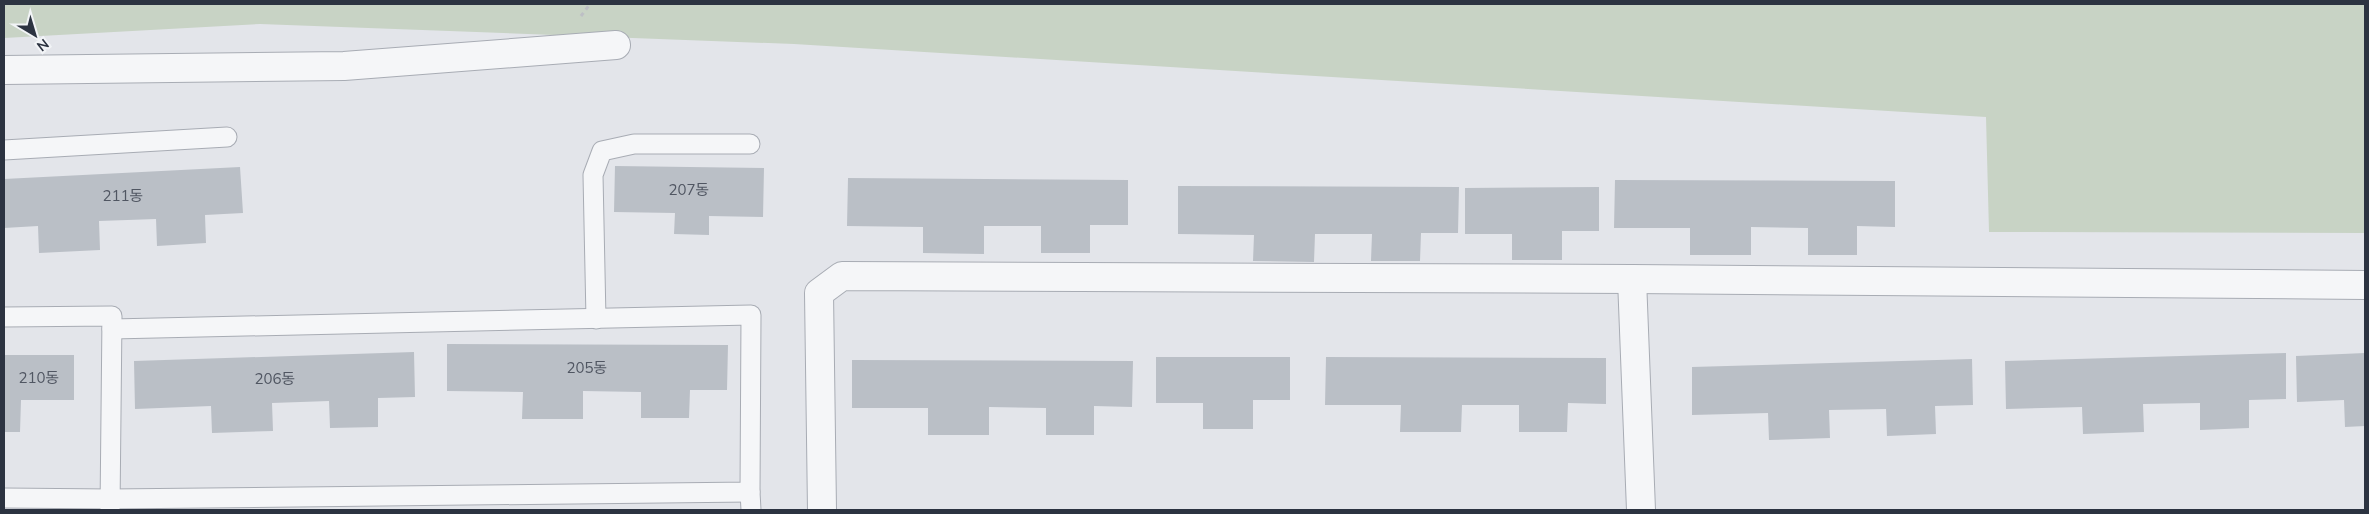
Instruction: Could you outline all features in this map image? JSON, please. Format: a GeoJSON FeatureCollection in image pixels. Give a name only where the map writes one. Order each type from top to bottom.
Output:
{"type":"FeatureCollection","features":[{"type":"Feature","properties":{"kind":"street"},"geometry":{"type":"LineString","coordinates":[[4,70],[344,66],[616,45]]}},
{"type":"Feature","properties":{"kind":"street"},"geometry":{"type":"LineString","coordinates":[[822,510],[820,293],[842,276],[1632,278],[2365,285]]}},
{"type":"Feature","properties":{"kind":"street"},"geometry":{"type":"LineString","coordinates":[[1632,278],[1641,510]]}},
{"type":"Feature","properties":{"kind":"lane"},"geometry":{"type":"LineString","coordinates":[[4,150],[227,137]]}},
{"type":"Feature","properties":{"kind":"lane"},"geometry":{"type":"LineString","coordinates":[[596,319],[593,175],[602,151],[634,144],[750,144]]}},
{"type":"Feature","properties":{"kind":"lane"},"geometry":{"type":"LineString","coordinates":[[4,317],[112,316],[110,505]]}},
{"type":"Feature","properties":{"kind":"lane"},"geometry":{"type":"LineString","coordinates":[[4,498],[110,505],[750,501],[751,316],[112,328]]}},
{"type":"Feature","properties":{"kind":"green space"},"geometry":{"type":"Polygon","coordinates":[[[4,4],[2365,4],[2365,233],[1989,232],[1986,117],[794,44],[260,24],[4,38],[4,4]]]}},
{"type":"Feature","properties":{"kind":"building"},"geometry":{"type":"Polygon","coordinates":[[[615,166],[764,168],[763,217],[709,216],[709,235],[674,234],[675,213],[614,212],[615,166]]]}},
{"type":"Feature","properties":{"kind":"building"},"geometry":{"type":"Polygon","coordinates":[[[240,167],[243,213],[205,215],[206,243],[157,246],[156,219],[99,221],[100,250],[39,253],[38,226],[4,228],[4,179],[240,167]]]}},
{"type":"Feature","properties":{"kind":"building"},"geometry":{"type":"Polygon","coordinates":[[[848,178],[1128,180],[1128,225],[1090,225],[1090,253],[1041,253],[1041,226],[984,226],[984,254],[923,253],[923,227],[847,226],[848,178]]]}},
{"type":"Feature","properties":{"kind":"building"},"geometry":{"type":"Polygon","coordinates":[[[1615,180],[1895,181],[1895,227],[1857,226],[1857,255],[1808,255],[1808,228],[1751,227],[1751,255],[1690,255],[1690,228],[1614,228],[1615,180]]]}},
{"type":"Feature","properties":{"kind":"building"},"geometry":{"type":"Polygon","coordinates":[[[1178,186],[1459,187],[1458,233],[1421,233],[1420,261],[1371,261],[1372,234],[1315,234],[1314,262],[1253,261],[1254,235],[1178,234],[1178,186]]]}},
{"type":"Feature","properties":{"kind":"building"},"geometry":{"type":"Polygon","coordinates":[[[1599,187],[1599,231],[1562,231],[1562,260],[1512,260],[1512,234],[1465,234],[1465,188],[1599,187]]]}},
{"type":"Feature","properties":{"kind":"building"},"geometry":{"type":"Polygon","coordinates":[[[447,344],[728,345],[727,390],[690,390],[689,418],[641,418],[641,392],[583,391],[583,419],[522,419],[523,392],[447,391],[447,344]]]}},
{"type":"Feature","properties":{"kind":"building"},"geometry":{"type":"Polygon","coordinates":[[[414,352],[415,397],[378,398],[378,427],[330,428],[329,401],[272,403],[273,431],[212,433],[211,406],[135,409],[134,361],[414,352]]]}},
{"type":"Feature","properties":{"kind":"building"},"geometry":{"type":"Polygon","coordinates":[[[2286,353],[2286,399],[2249,400],[2249,428],[2200,430],[2200,403],[2143,404],[2144,432],[2083,434],[2082,407],[2006,409],[2005,361],[2286,353]]]}},
{"type":"Feature","properties":{"kind":"building"},"geometry":{"type":"Polygon","coordinates":[[[2365,353],[2365,426],[2345,427],[2344,400],[2297,402],[2296,356],[2365,353]]]}},
{"type":"Feature","properties":{"kind":"building"},"geometry":{"type":"Polygon","coordinates":[[[4,355],[74,355],[74,400],[21,400],[20,432],[4,432],[4,355]]]}},
{"type":"Feature","properties":{"kind":"building"},"geometry":{"type":"Polygon","coordinates":[[[1156,357],[1290,357],[1290,400],[1253,400],[1253,429],[1203,429],[1203,403],[1156,403],[1156,357]]]}},
{"type":"Feature","properties":{"kind":"building"},"geometry":{"type":"Polygon","coordinates":[[[1326,357],[1606,358],[1606,404],[1568,403],[1567,432],[1519,432],[1519,405],[1462,405],[1461,432],[1400,432],[1401,405],[1325,405],[1326,357]]]}},
{"type":"Feature","properties":{"kind":"building"},"geometry":{"type":"Polygon","coordinates":[[[1972,359],[1973,405],[1935,406],[1936,434],[1887,436],[1886,409],[1829,410],[1830,438],[1769,440],[1768,413],[1692,415],[1692,367],[1972,359]]]}},
{"type":"Feature","properties":{"kind":"building"},"geometry":{"type":"Polygon","coordinates":[[[852,360],[1133,361],[1132,407],[1094,406],[1094,435],[1046,435],[1046,408],[989,407],[989,435],[928,435],[928,408],[852,408],[852,360]]]}}]}
